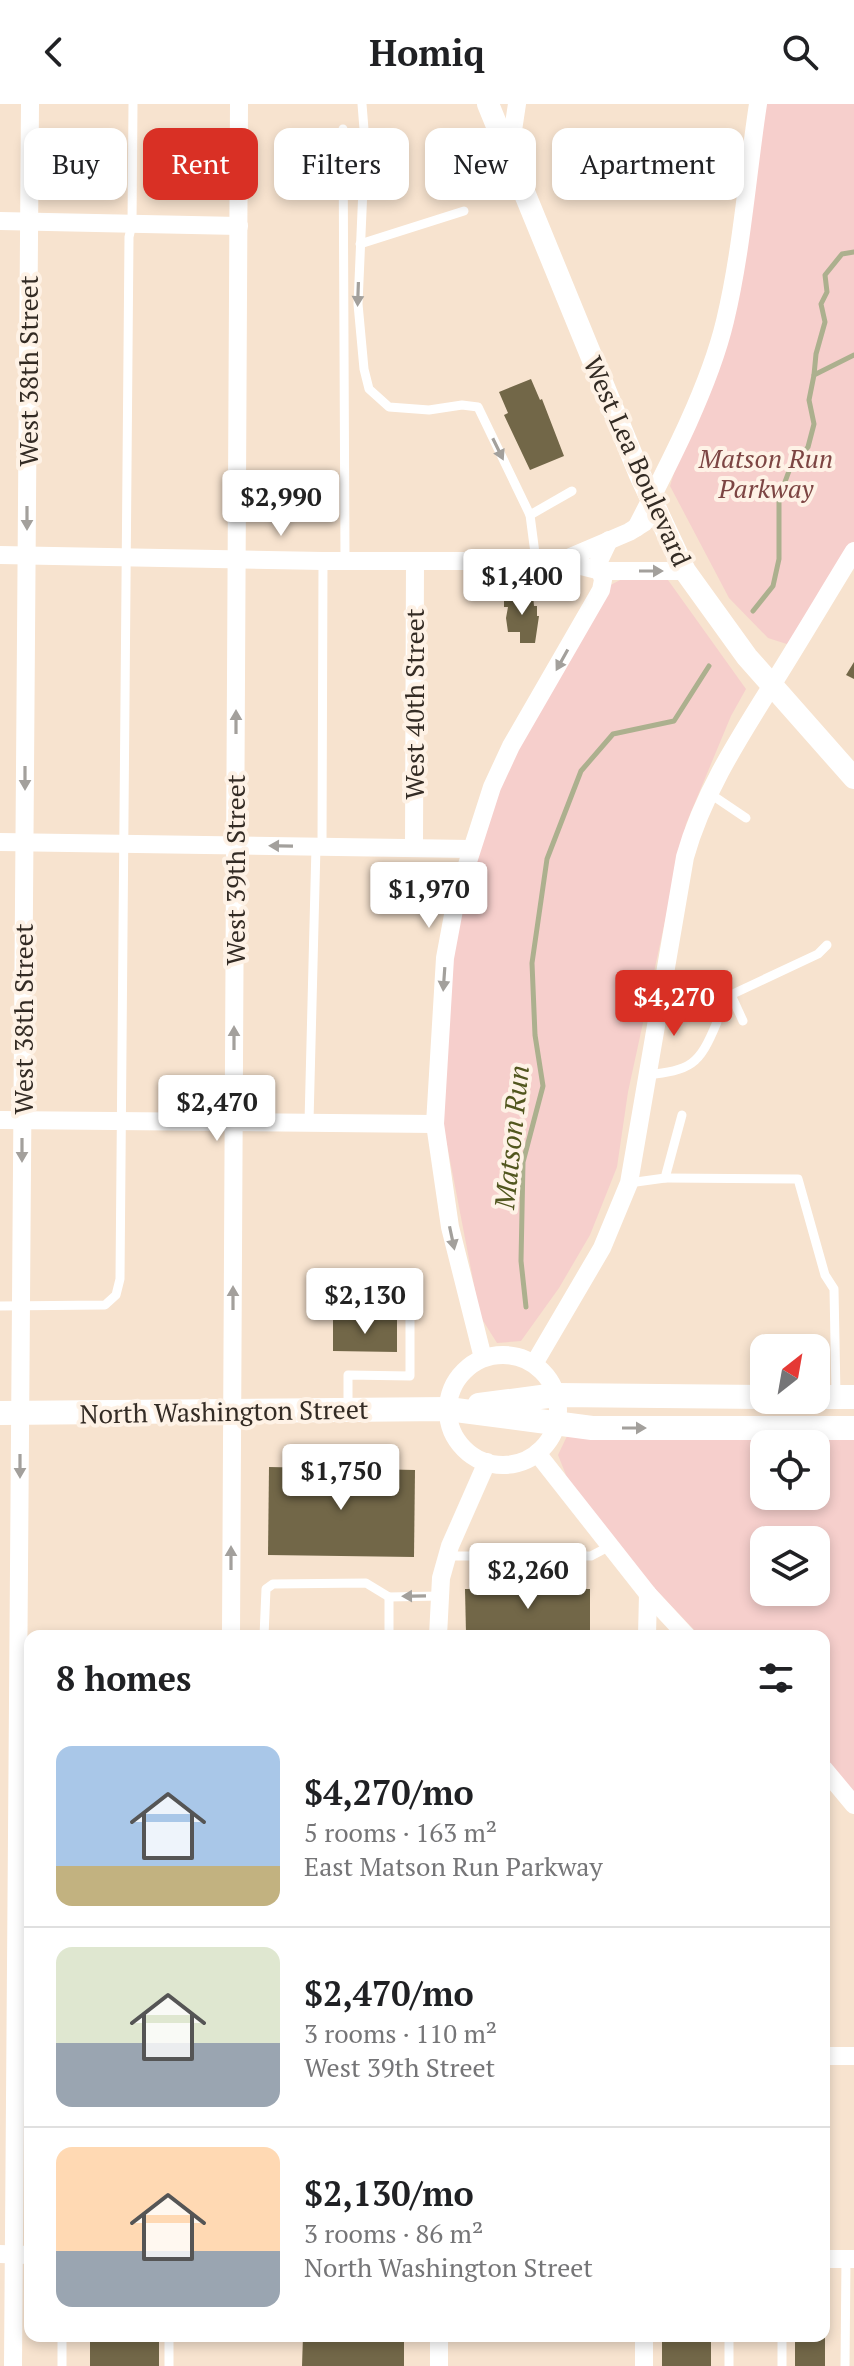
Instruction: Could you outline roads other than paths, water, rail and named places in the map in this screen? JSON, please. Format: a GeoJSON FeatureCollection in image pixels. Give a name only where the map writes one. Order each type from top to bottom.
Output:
{"type":"FeatureCollection","features":[{"type":"Feature","properties":{"kind":"main road","name":"North Washington Street"},"geometry":{"type":"LineString","coordinates":[[10,1413],[448,1409],[556,1395],[750,1397]]}},
{"type":"Feature","properties":{"kind":"main road","name":"North Washington Street"},"geometry":{"type":"LineString","coordinates":[[448,1409],[592,1428],[854,1428]]}},
{"type":"Feature","properties":{"kind":"street","name":"West 38th Street"},"geometry":{"type":"LineString","coordinates":[[13,2366],[16,1731],[10,1413],[21,1306],[30,104]]}},
{"type":"Feature","properties":{"kind":"street","name":"West 39th Street"},"geometry":{"type":"LineString","coordinates":[[231,1630],[239,104]]}},
{"type":"Feature","properties":{"kind":"street","name":"West Lea Boulevard"},"geometry":{"type":"LineString","coordinates":[[488,104],[498,128]]}},
{"type":"Feature","properties":{"kind":"street"},"geometry":{"type":"LineString","coordinates":[[513,128],[517,104]]}},
{"type":"Feature","properties":{"kind":"street"},"geometry":{"type":"LineString","coordinates":[[561,561],[636,528],[653,506],[725,323],[741,239],[758,104]]}},
{"type":"Feature","properties":{"kind":"street","name":"West Lea Boulevard"},"geometry":{"type":"LineString","coordinates":[[527,200],[653,506],[685,571],[721,624],[854,778]]}},
{"type":"Feature","properties":{"kind":"street"},"geometry":{"type":"LineString","coordinates":[[0,221],[239,226]]}},
{"type":"Feature","properties":{"kind":"street"},"geometry":{"type":"LineString","coordinates":[[483,1358],[450,1227],[435,1124],[445,958],[456,899],[492,787],[511,746],[601,590],[603,580],[598,563],[609,540]]}},
{"type":"Feature","properties":{"kind":"street"},"geometry":{"type":"LineString","coordinates":[[534,1364],[602,1248],[629,1183],[685,857],[709,793],[753,712],[854,551]]}},
{"type":"Feature","properties":{"kind":"street"},"geometry":{"type":"LineString","coordinates":[[0,555],[323,561],[561,561],[601,571],[685,571]]}},
{"type":"Feature","properties":{"kind":"street","name":"West 40th Street"},"geometry":{"type":"LineString","coordinates":[[414,847],[415,561]]}},
{"type":"Feature","properties":{"kind":"street"},"geometry":{"type":"LineString","coordinates":[[0,842],[471,849]]}},
{"type":"Feature","properties":{"kind":"street"},"geometry":{"type":"LineString","coordinates":[[0,1120],[435,1124]]}},
{"type":"Feature","properties":{"kind":"street"},"geometry":{"type":"LineString","coordinates":[[509,1355],[534,1364],[548,1378],[556,1395],[556,1425],[549,1440],[537,1453],[513,1463],[487,1462],[471,1454],[459,1442],[451,1426],[448,1409],[458,1379],[483,1358],[509,1355]]}},
{"type":"Feature","properties":{"kind":"street"},"geometry":{"type":"LineString","coordinates":[[537,1453],[648,1594],[681,1630]]}},
{"type":"Feature","properties":{"kind":"street"},"geometry":{"type":"LineString","coordinates":[[438,1630],[447,1556],[487,1462]]}},
{"type":"Feature","properties":{"kind":"street"},"geometry":{"type":"LineString","coordinates":[[647,1630],[648,1594]]}},
{"type":"Feature","properties":{"kind":"street"},"geometry":{"type":"LineString","coordinates":[[830,1776],[854,1805]]}},
{"type":"Feature","properties":{"kind":"street"},"geometry":{"type":"LineString","coordinates":[[830,2056],[854,2056]]}},
{"type":"Feature","properties":{"kind":"street"},"geometry":{"type":"LineString","coordinates":[[439,2342],[439,2366]]}},
{"type":"Feature","properties":{"kind":"street"},"geometry":{"type":"LineString","coordinates":[[644,2342],[644,2366]]}},
{"type":"Feature","properties":{"kind":"lane"},"geometry":{"type":"LineString","coordinates":[[0,1306],[105,1305],[116,1295],[120,1279],[129,237],[132,224],[133,104]]}},
{"type":"Feature","properties":{"kind":"lane"},"geometry":{"type":"LineString","coordinates":[[362,104],[365,142],[359,329],[369,389],[389,407],[429,410],[462,405],[478,407],[530,515],[536,561]]}},
{"type":"Feature","properties":{"kind":"lane"},"geometry":{"type":"LineString","coordinates":[[343,200],[345,560]]}},
{"type":"Feature","properties":{"kind":"lane"},"geometry":{"type":"LineString","coordinates":[[360,244],[464,211]]}},
{"type":"Feature","properties":{"kind":"lane"},"geometry":{"type":"LineString","coordinates":[[530,515],[572,491]]}},
{"type":"Feature","properties":{"kind":"lane"},"geometry":{"type":"LineString","coordinates":[[309,1122],[319,846],[323,561]]}},
{"type":"Feature","properties":{"kind":"lane"},"geometry":{"type":"LineString","coordinates":[[709,793],[746,818]]}},
{"type":"Feature","properties":{"kind":"lane"},"geometry":{"type":"LineString","coordinates":[[720,1000],[818,954],[827,945]]}},
{"type":"Feature","properties":{"kind":"lane"},"geometry":{"type":"LineString","coordinates":[[731,995],[743,1021]]}},
{"type":"Feature","properties":{"kind":"lane"},"geometry":{"type":"LineString","coordinates":[[646,1075],[678,1072],[691,1064],[710,1039],[717,1022]]}},
{"type":"Feature","properties":{"kind":"lane"},"geometry":{"type":"LineString","coordinates":[[665,1178],[682,1115]]}},
{"type":"Feature","properties":{"kind":"lane"},"geometry":{"type":"LineString","coordinates":[[629,1183],[665,1178],[798,1179],[825,1275],[834,1289],[835,1397]]}},
{"type":"Feature","properties":{"kind":"lane"},"geometry":{"type":"LineString","coordinates":[[348,1410],[348,1375],[410,1376],[410,1314],[351,1313]]}},
{"type":"Feature","properties":{"kind":"lane"},"geometry":{"type":"LineString","coordinates":[[447,1556],[591,1556],[610,1546]]}},
{"type":"Feature","properties":{"kind":"lane"},"geometry":{"type":"LineString","coordinates":[[264,1630],[266,1589],[273,1584],[366,1583],[389,1597],[440,1596]]}},
{"type":"Feature","properties":{"kind":"lane"},"geometry":{"type":"LineString","coordinates":[[389,1597],[389,1630]]}},
{"type":"Feature","properties":{"kind":"lane"},"geometry":{"type":"LineString","coordinates":[[845,2366],[850,2259]]}},
{"type":"Feature","properties":{"kind":"lane"},"geometry":{"type":"LineString","coordinates":[[62,2342],[62,2366]]}},
{"type":"Feature","properties":{"kind":"lane"},"geometry":{"type":"LineString","coordinates":[[169,2342],[169,2366]]}},
{"type":"Feature","properties":{"kind":"lane"},"geometry":{"type":"LineString","coordinates":[[729,2342],[729,2366]]}},
{"type":"Feature","properties":{"kind":"lane"},"geometry":{"type":"LineString","coordinates":[[782,2342],[782,2366]]}},
{"type":"Feature","properties":{"kind":"waterway","name":"Matson Run"},"geometry":{"type":"LineString","coordinates":[[814,375],[825,322],[821,304],[827,292],[825,275],[842,254],[854,252]]}},
{"type":"Feature","properties":{"kind":"waterway","name":"Matson Run"},"geometry":{"type":"LineString","coordinates":[[753,611],[773,586],[779,559],[779,498],[789,471],[808,447],[814,424],[809,400],[814,375],[854,355]]}},
{"type":"Feature","properties":{"kind":"waterway","name":"Matson Run"},"geometry":{"type":"LineString","coordinates":[[526,1307],[521,1261],[523,1162],[543,1086],[535,1035],[532,963],[547,859],[581,771],[613,734],[674,721],[709,666]]}},
{"type":"Feature","properties":{"kind":"park label","name":"Matson Run Parkway"},"geometry":{"type":"Point","coordinates":[766,473]}}]}
